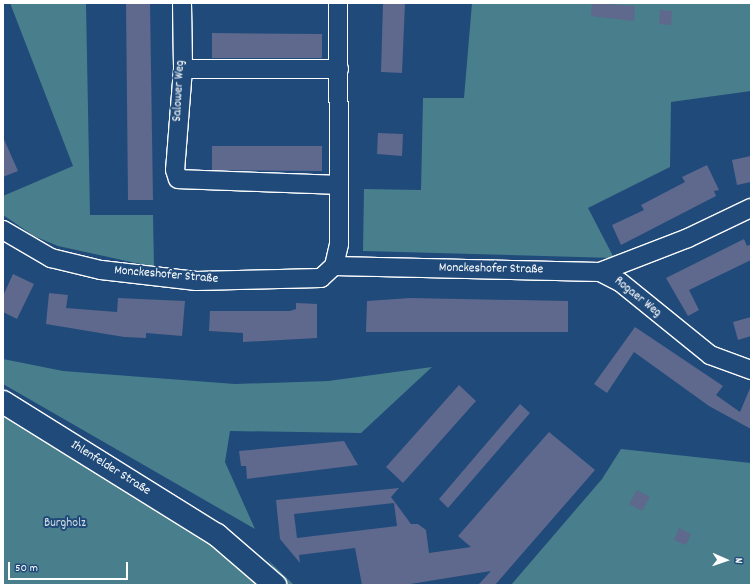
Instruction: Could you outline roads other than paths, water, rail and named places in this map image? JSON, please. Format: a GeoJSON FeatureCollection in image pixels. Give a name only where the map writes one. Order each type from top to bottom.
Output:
{"type":"FeatureCollection","features":[{"type":"Feature","properties":{"kind":"main road","name":"Ihlenfelder Straße"},"geometry":{"type":"LineString","coordinates":[[3,402],[217,535],[275,585]]}},
{"type":"Feature","properties":{"kind":"street","name":"Salower Weg"},"geometry":{"type":"LineString","coordinates":[[182,3],[183,69],[175,170],[178,179],[340,185]]}},
{"type":"Feature","properties":{"kind":"street"},"geometry":{"type":"LineString","coordinates":[[334,266],[339,244],[340,185],[338,3]]}},
{"type":"Feature","properties":{"kind":"street"},"geometry":{"type":"LineString","coordinates":[[183,69],[339,69]]}},
{"type":"Feature","properties":{"kind":"street","name":"Rogaer Weg"},"geometry":{"type":"LineString","coordinates":[[600,272],[688,238],[751,208]]}},
{"type":"Feature","properties":{"kind":"street","name":"Monckeshofer Straße"},"geometry":{"type":"LineString","coordinates":[[3,230],[28,247],[75,265],[196,281],[312,280],[334,266],[600,272]]}},
{"type":"Feature","properties":{"kind":"street","name":"Rogaer Weg"},"geometry":{"type":"LineString","coordinates":[[600,272],[620,282],[710,355],[751,370]]}},
{"type":"Feature","properties":{"kind":"park label","name":"Burgholz"},"geometry":{"type":"Point","coordinates":[65,524]}}]}
